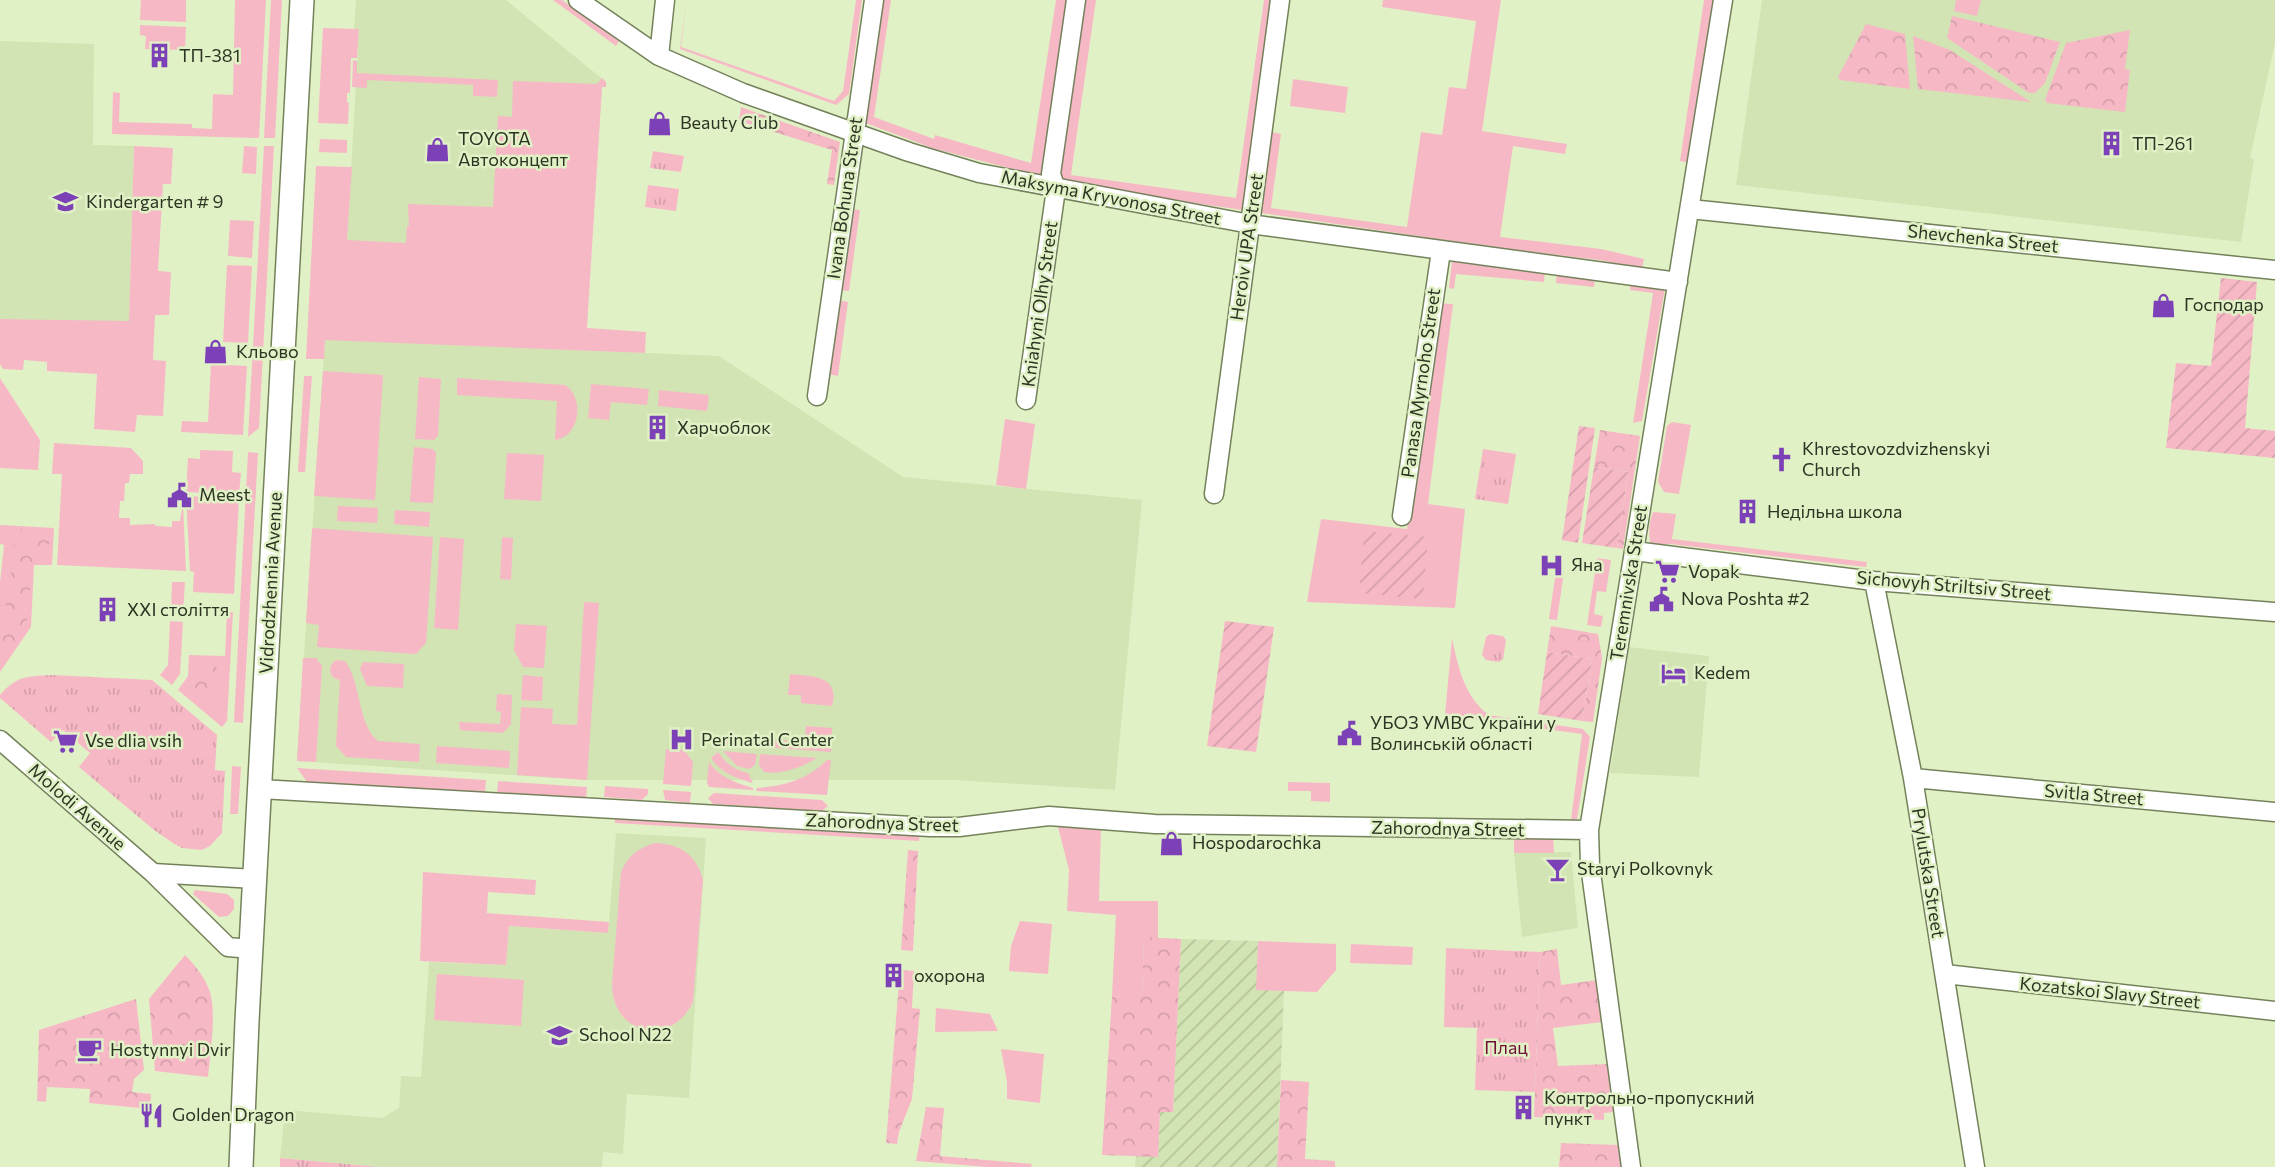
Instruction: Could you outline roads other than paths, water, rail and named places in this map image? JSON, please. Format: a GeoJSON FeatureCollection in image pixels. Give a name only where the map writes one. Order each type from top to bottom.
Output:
{"type":"FeatureCollection","features":[{"type":"Feature","properties":{"kind":"main road","name":"Vidrodzhennia Avenue"},"geometry":{"type":"LineString","coordinates":[[241,1167],[302,0]]}},
{"type":"Feature","properties":{"kind":"street","name":"Maksyma Kryvonosa Street"},"geometry":{"type":"LineString","coordinates":[[578,0],[659,56],[743,93],[909,152],[979,173],[1250,224],[1678,282]]}},
{"type":"Feature","properties":{"kind":"street"},"geometry":{"type":"LineString","coordinates":[[659,56],[665,0]]}},
{"type":"Feature","properties":{"kind":"street","name":"Ivana Bohuna Street"},"geometry":{"type":"LineString","coordinates":[[817,396],[874,0]]}},
{"type":"Feature","properties":{"kind":"street","name":"Kniahyni Olhy Street"},"geometry":{"type":"LineString","coordinates":[[1026,400],[1056,189],[1051,174],[1076,0]]}},
{"type":"Feature","properties":{"kind":"street","name":"Heroiv UPA Street"},"geometry":{"type":"LineString","coordinates":[[1214,494],[1280,0]]}},
{"type":"Feature","properties":{"kind":"street","name":"Teremnivska Street"},"geometry":{"type":"LineString","coordinates":[[1631,1167],[1590,865],[1589,830],[1723,0]]}},
{"type":"Feature","properties":{"kind":"street"},"geometry":{"type":"LineString","coordinates":[[642,46],[661,29]]}},
{"type":"Feature","properties":{"kind":"street","name":"Shevchenka Street"},"geometry":{"type":"LineString","coordinates":[[1690,209],[2275,270]]}},
{"type":"Feature","properties":{"kind":"street","name":"Panasa Myrnoho Street"},"geometry":{"type":"LineString","coordinates":[[1402,516],[1441,251]]}},
{"type":"Feature","properties":{"kind":"street","name":"Sichovyh Striltsiv Street"},"geometry":{"type":"LineString","coordinates":[[1634,551],[1874,581],[2275,611]]}},
{"type":"Feature","properties":{"kind":"street","name":"Prylutska Street"},"geometry":{"type":"LineString","coordinates":[[1874,581],[1913,778],[1975,1167]]}},
{"type":"Feature","properties":{"kind":"street","name":"Molodi Avenue"},"geometry":{"type":"LineString","coordinates":[[0,740],[153,873],[228,947],[251,949]]}},
{"type":"Feature","properties":{"kind":"street","name":"Svitla Street"},"geometry":{"type":"LineString","coordinates":[[1913,778],[2275,812]]}},
{"type":"Feature","properties":{"kind":"street","name":"Zahorodnya Street"},"geometry":{"type":"LineString","coordinates":[[260,789],[930,827],[958,827],[1049,816],[1180,825],[1589,830]]}},
{"type":"Feature","properties":{"kind":"street"},"geometry":{"type":"LineString","coordinates":[[153,873],[255,879]]}},
{"type":"Feature","properties":{"kind":"street","name":"Kozatskoi Slavy Street"},"geometry":{"type":"LineString","coordinates":[[1945,974],[2275,1011]]}},
{"type":"Feature","properties":{"kind":"place","name":"ТП-381"},"geometry":{"type":"Point","coordinates":[159,56]}},
{"type":"Feature","properties":{"kind":"place","name":"Beauty Club"},"geometry":{"type":"Point","coordinates":[660,123]}},
{"type":"Feature","properties":{"kind":"place","name":"ТП-261"},"geometry":{"type":"Point","coordinates":[2112,144]}},
{"type":"Feature","properties":{"kind":"place","name":"TOYOTA Автоконцепт"},"geometry":{"type":"Point","coordinates":[438,149]}},
{"type":"Feature","properties":{"kind":"place","name":"Kindergarten # 9"},"geometry":{"type":"Point","coordinates":[66,202]}},
{"type":"Feature","properties":{"kind":"place","name":"Господар"},"geometry":{"type":"Point","coordinates":[2164,305]}},
{"type":"Feature","properties":{"kind":"place","name":"Кльово"},"geometry":{"type":"Point","coordinates":[216,352]}},
{"type":"Feature","properties":{"kind":"place","name":"Харчоблок"},"geometry":{"type":"Point","coordinates":[657,428]}},
{"type":"Feature","properties":{"kind":"place","name":"Khrestovozdvizhenskyi Church"},"geometry":{"type":"Point","coordinates":[1782,459]}},
{"type":"Feature","properties":{"kind":"place","name":"Meest"},"geometry":{"type":"Point","coordinates":[179,495]}},
{"type":"Feature","properties":{"kind":"place","name":"Недільна школа"},"geometry":{"type":"Point","coordinates":[1747,512]}},
{"type":"Feature","properties":{"kind":"place","name":"Яна"},"geometry":{"type":"Point","coordinates":[1551,565]}},
{"type":"Feature","properties":{"kind":"place","name":"Vopak"},"geometry":{"type":"Point","coordinates":[1668,572]}},
{"type":"Feature","properties":{"kind":"place","name":"Nova Poshta #2"},"geometry":{"type":"Point","coordinates":[1661,599]}},
{"type":"Feature","properties":{"kind":"place","name":"ХХІ століття"},"geometry":{"type":"Point","coordinates":[107,610]}},
{"type":"Feature","properties":{"kind":"place","name":"Kedem"},"geometry":{"type":"Point","coordinates":[1674,673]}},
{"type":"Feature","properties":{"kind":"place","name":"УБОЗ УМВС України у Волинськiй області"},"geometry":{"type":"Point","coordinates":[1350,733]}},
{"type":"Feature","properties":{"kind":"place","name":"Perinatal Center"},"geometry":{"type":"Point","coordinates":[681,740]}},
{"type":"Feature","properties":{"kind":"place","name":"Vse dlia vsih"},"geometry":{"type":"Point","coordinates":[65,741]}},
{"type":"Feature","properties":{"kind":"place","name":"Hospodarochka"},"geometry":{"type":"Point","coordinates":[1172,843]}},
{"type":"Feature","properties":{"kind":"place","name":"Staryi Polkovnyk"},"geometry":{"type":"Point","coordinates":[1557,869]}},
{"type":"Feature","properties":{"kind":"place","name":"охорона"},"geometry":{"type":"Point","coordinates":[894,976]}},
{"type":"Feature","properties":{"kind":"place","name":"School N22"},"geometry":{"type":"Point","coordinates":[559,1035]}},
{"type":"Feature","properties":{"kind":"place","name":"Hostynnyi Dvir"},"geometry":{"type":"Point","coordinates":[90,1050]}},
{"type":"Feature","properties":{"kind":"place","name":"Контрольно-пропускний пункт"},"geometry":{"type":"Point","coordinates":[1524,1108]}},
{"type":"Feature","properties":{"kind":"place","name":"Golden Dragon"},"geometry":{"type":"Point","coordinates":[152,1115]}},
{"type":"Feature","properties":{"kind":"park label","name":"Плац"},"geometry":{"type":"Point","coordinates":[1506,1048]}}]}
